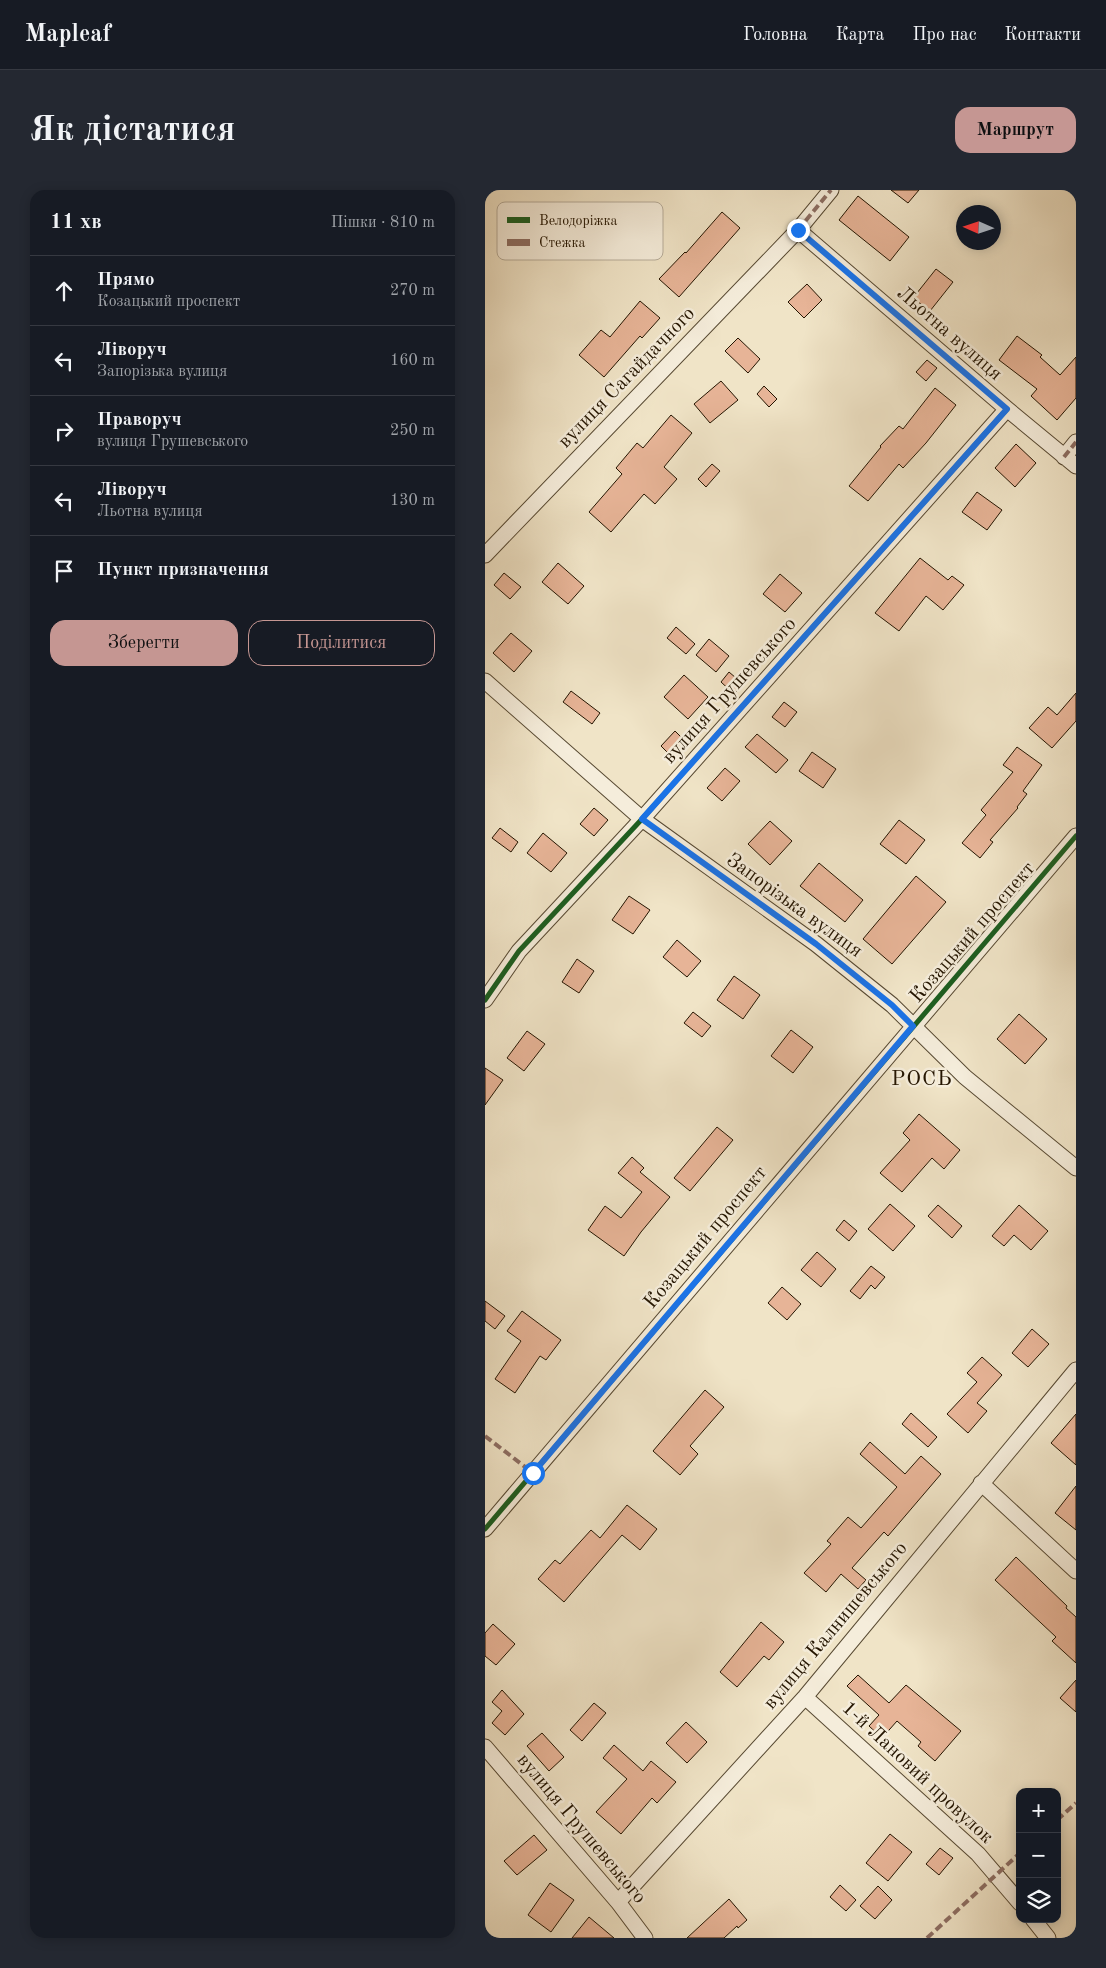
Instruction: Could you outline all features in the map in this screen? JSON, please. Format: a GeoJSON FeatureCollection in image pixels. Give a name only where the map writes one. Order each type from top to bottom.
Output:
{"type":"FeatureCollection","features":[{"type":"Feature","properties":{"kind":"street","name":"вулиця Сагайдачного"},"geometry":{"type":"LineString","coordinates":[[485,555],[798,230],[831,190]]}},
{"type":"Feature","properties":{"kind":"street","name":"Льотна вулиця"},"geometry":{"type":"LineString","coordinates":[[798,230],[1076,466]]}},
{"type":"Feature","properties":{"kind":"street","name":"вулиця Грушевського"},"geometry":{"type":"LineString","coordinates":[[485,1000],[519,951],[642,819],[1007,409]]}},
{"type":"Feature","properties":{"kind":"street"},"geometry":{"type":"LineString","coordinates":[[1064,456],[1076,442]]}},
{"type":"Feature","properties":{"kind":"street","name":"Запорізька вулиця"},"geometry":{"type":"LineString","coordinates":[[485,680],[642,819],[816,944],[892,1005],[965,1077],[1076,1168]]}},
{"type":"Feature","properties":{"kind":"street","name":"Козацький проспект"},"geometry":{"type":"LineString","coordinates":[[485,1529],[1076,836]]}},
{"type":"Feature","properties":{"kind":"street","name":"вулиця Калнишевського"},"geometry":{"type":"LineString","coordinates":[[618,1902],[805,1697],[1076,1370]]}},
{"type":"Feature","properties":{"kind":"street"},"geometry":{"type":"LineString","coordinates":[[981,1483],[1076,1571]]}},
{"type":"Feature","properties":{"kind":"street","name":"1-й Лановий провулок"},"geometry":{"type":"LineString","coordinates":[[805,1697],[978,1854],[1016,1899]]}},
{"type":"Feature","properties":{"kind":"street","name":"вулиця Грушевського"},"geometry":{"type":"LineString","coordinates":[[485,1747],[618,1902],[645,1938]]}},
{"type":"Feature","properties":{"kind":"street"},"geometry":{"type":"LineString","coordinates":[[1036,1923],[1048,1938]]}},
{"type":"Feature","properties":{"kind":"building"},"geometry":{"type":"Polygon","coordinates":[[[891,190],[919,190],[908,203],[891,190]]]}},
{"type":"Feature","properties":{"kind":"building"},"geometry":{"type":"Polygon","coordinates":[[[858,196],[909,237],[890,261],[839,220],[858,196]]]}},
{"type":"Feature","properties":{"kind":"building"},"geometry":{"type":"Polygon","coordinates":[[[722,212],[740,228],[679,297],[659,279],[686,253],[722,212]]]}},
{"type":"Feature","properties":{"kind":"building"},"geometry":{"type":"Polygon","coordinates":[[[936,269],[953,282],[930,311],[913,298],[936,269]]]}},
{"type":"Feature","properties":{"kind":"building"},"geometry":{"type":"Polygon","coordinates":[[[807,284],[822,300],[804,318],[788,302],[807,284]]]}},
{"type":"Feature","properties":{"kind":"building"},"geometry":{"type":"Polygon","coordinates":[[[640,301],[660,318],[642,338],[640,336],[604,377],[579,355],[601,330],[610,337],[640,301]]]}},
{"type":"Feature","properties":{"kind":"building"},"geometry":{"type":"Polygon","coordinates":[[[1017,336],[1042,355],[1040,357],[1060,375],[1076,357],[1076,398],[1057,420],[1031,396],[1037,389],[999,360],[1017,336]]]}},
{"type":"Feature","properties":{"kind":"building"},"geometry":{"type":"Polygon","coordinates":[[[738,338],[760,359],[748,373],[725,351],[738,338]]]}},
{"type":"Feature","properties":{"kind":"building"},"geometry":{"type":"Polygon","coordinates":[[[927,360],[937,368],[926,381],[916,372],[927,360]]]}},
{"type":"Feature","properties":{"kind":"building"},"geometry":{"type":"Polygon","coordinates":[[[721,381],[738,400],[710,423],[694,404],[721,381]]]}},
{"type":"Feature","properties":{"kind":"building"},"geometry":{"type":"Polygon","coordinates":[[[764,386],[777,399],[769,407],[757,394],[764,386]]]}},
{"type":"Feature","properties":{"kind":"building"},"geometry":{"type":"Polygon","coordinates":[[[935,388],[956,405],[926,443],[903,468],[899,464],[868,501],[849,486],[880,446],[899,426],[903,429],[935,388]]]}},
{"type":"Feature","properties":{"kind":"building"},"geometry":{"type":"Polygon","coordinates":[[[671,415],[692,433],[664,467],[677,479],[655,504],[644,494],[611,532],[589,512],[622,474],[616,468],[637,443],[643,448],[671,415]]]}},
{"type":"Feature","properties":{"kind":"building"},"geometry":{"type":"Polygon","coordinates":[[[1016,444],[1036,463],[1015,487],[995,468],[1016,444]]]}},
{"type":"Feature","properties":{"kind":"building"},"geometry":{"type":"Polygon","coordinates":[[[712,464],[720,471],[706,487],[698,479],[712,464]]]}},
{"type":"Feature","properties":{"kind":"building"},"geometry":{"type":"Polygon","coordinates":[[[977,492],[1002,510],[987,530],[962,512],[977,492]]]}},
{"type":"Feature","properties":{"kind":"building"},"geometry":{"type":"Polygon","coordinates":[[[920,558],[948,580],[952,576],[964,585],[943,610],[926,596],[899,631],[875,613],[920,558]]]}},
{"type":"Feature","properties":{"kind":"building"},"geometry":{"type":"Polygon","coordinates":[[[558,563],[584,586],[568,604],[542,582],[558,563]]]}},
{"type":"Feature","properties":{"kind":"building"},"geometry":{"type":"Polygon","coordinates":[[[504,573],[521,587],[510,599],[494,585],[504,573]]]}},
{"type":"Feature","properties":{"kind":"building"},"geometry":{"type":"Polygon","coordinates":[[[780,574],[802,593],[785,612],[763,594],[780,574]]]}},
{"type":"Feature","properties":{"kind":"building"},"geometry":{"type":"Polygon","coordinates":[[[676,627],[695,644],[686,654],[667,638],[676,627]]]}},
{"type":"Feature","properties":{"kind":"building"},"geometry":{"type":"Polygon","coordinates":[[[511,633],[532,651],[514,672],[493,653],[511,633]]]}},
{"type":"Feature","properties":{"kind":"building"},"geometry":{"type":"Polygon","coordinates":[[[709,639],[729,656],[716,672],[696,655],[709,639]]]}},
{"type":"Feature","properties":{"kind":"building"},"geometry":{"type":"Polygon","coordinates":[[[729,672],[743,684],[734,694],[721,682],[729,672]]]}},
{"type":"Feature","properties":{"kind":"building"},"geometry":{"type":"Polygon","coordinates":[[[684,675],[708,697],[688,719],[664,697],[684,675]]]}},
{"type":"Feature","properties":{"kind":"building"},"geometry":{"type":"Polygon","coordinates":[[[571,691],[600,713],[592,724],[563,702],[571,691]]]}},
{"type":"Feature","properties":{"kind":"building"},"geometry":{"type":"Polygon","coordinates":[[[1076,693],[1076,721],[1052,748],[1029,728],[1048,707],[1057,715],[1076,693]]]}},
{"type":"Feature","properties":{"kind":"building"},"geometry":{"type":"Polygon","coordinates":[[[784,702],[797,712],[785,727],[772,717],[784,702]]]}},
{"type":"Feature","properties":{"kind":"building"},"geometry":{"type":"Polygon","coordinates":[[[675,731],[686,742],[672,757],[661,746],[675,731]]]}},
{"type":"Feature","properties":{"kind":"building"},"geometry":{"type":"Polygon","coordinates":[[[757,734],[788,760],[776,773],[745,747],[757,734]]]}},
{"type":"Feature","properties":{"kind":"building"},"geometry":{"type":"Polygon","coordinates":[[[1017,747],[1042,765],[1023,791],[1027,794],[1018,808],[990,840],[993,842],[980,858],[962,843],[986,815],[981,810],[1013,772],[1003,765],[1017,747]]]}},
{"type":"Feature","properties":{"kind":"building"},"geometry":{"type":"Polygon","coordinates":[[[812,752],[836,769],[823,788],[799,771],[812,752]]]}},
{"type":"Feature","properties":{"kind":"building"},"geometry":{"type":"Polygon","coordinates":[[[725,768],[740,781],[722,801],[707,788],[725,768]]]}},
{"type":"Feature","properties":{"kind":"building"},"geometry":{"type":"Polygon","coordinates":[[[594,808],[608,820],[594,836],[580,824],[594,808]]]}},
{"type":"Feature","properties":{"kind":"building"},"geometry":{"type":"Polygon","coordinates":[[[899,820],[925,840],[906,864],[880,844],[899,820]]]}},
{"type":"Feature","properties":{"kind":"building"},"geometry":{"type":"Polygon","coordinates":[[[770,821],[792,841],[770,865],[748,844],[770,821]]]}},
{"type":"Feature","properties":{"kind":"building"},"geometry":{"type":"Polygon","coordinates":[[[500,828],[518,842],[511,852],[492,838],[500,828]]]}},
{"type":"Feature","properties":{"kind":"building"},"geometry":{"type":"Polygon","coordinates":[[[543,833],[567,853],[551,872],[527,853],[543,833]]]}},
{"type":"Feature","properties":{"kind":"building"},"geometry":{"type":"Polygon","coordinates":[[[819,863],[863,900],[845,922],[800,886],[819,863]]]}},
{"type":"Feature","properties":{"kind":"building"},"geometry":{"type":"Polygon","coordinates":[[[916,876],[946,902],[892,964],[863,939],[916,876]]]}},
{"type":"Feature","properties":{"kind":"building"},"geometry":{"type":"Polygon","coordinates":[[[629,896],[650,910],[633,934],[612,920],[629,896]]]}},
{"type":"Feature","properties":{"kind":"building"},"geometry":{"type":"Polygon","coordinates":[[[677,940],[701,961],[687,977],[663,957],[677,940]]]}},
{"type":"Feature","properties":{"kind":"building"},"geometry":{"type":"Polygon","coordinates":[[[577,959],[594,971],[579,993],[562,982],[577,959]]]}},
{"type":"Feature","properties":{"kind":"building"},"geometry":{"type":"Polygon","coordinates":[[[734,976],[760,995],[743,1019],[717,1000],[734,976]]]}},
{"type":"Feature","properties":{"kind":"building"},"geometry":{"type":"Polygon","coordinates":[[[693,1012],[711,1026],[702,1037],[684,1023],[693,1012]]]}},
{"type":"Feature","properties":{"kind":"building"},"geometry":{"type":"Polygon","coordinates":[[[1019,1014],[1047,1039],[1025,1064],[997,1039],[1019,1014]]]}},
{"type":"Feature","properties":{"kind":"building"},"geometry":{"type":"Polygon","coordinates":[[[791,1030],[813,1047],[793,1073],[771,1056],[791,1030]]]}},
{"type":"Feature","properties":{"kind":"building"},"geometry":{"type":"Polygon","coordinates":[[[527,1031],[545,1044],[524,1071],[507,1058],[527,1031]]]}},
{"type":"Feature","properties":{"kind":"building"},"geometry":{"type":"Polygon","coordinates":[[[485,1068],[503,1080],[485,1105],[485,1068]]]}},
{"type":"Feature","properties":{"kind":"building"},"geometry":{"type":"Polygon","coordinates":[[[919,1114],[960,1150],[944,1169],[932,1158],[902,1192],[880,1173],[910,1140],[903,1133],[919,1114]]]}},
{"type":"Feature","properties":{"kind":"building"},"geometry":{"type":"Polygon","coordinates":[[[717,1127],[733,1140],[690,1191],[674,1178],[717,1127]]]}},
{"type":"Feature","properties":{"kind":"building"},"geometry":{"type":"Polygon","coordinates":[[[632,1157],[644,1168],[640,1172],[670,1197],[624,1256],[588,1230],[605,1206],[621,1218],[642,1192],[618,1173],[632,1157]]]}},
{"type":"Feature","properties":{"kind":"building"},"geometry":{"type":"Polygon","coordinates":[[[890,1204],[915,1226],[893,1251],[868,1229],[890,1204]]]}},
{"type":"Feature","properties":{"kind":"building"},"geometry":{"type":"Polygon","coordinates":[[[938,1205],[962,1226],[952,1238],[928,1216],[938,1205]]]}},
{"type":"Feature","properties":{"kind":"building"},"geometry":{"type":"Polygon","coordinates":[[[1019,1205],[1048,1231],[1031,1250],[1014,1235],[1004,1246],[992,1236],[1019,1205]]]}},
{"type":"Feature","properties":{"kind":"building"},"geometry":{"type":"Polygon","coordinates":[[[844,1220],[857,1231],[849,1241],[836,1230],[844,1220]]]}},
{"type":"Feature","properties":{"kind":"building"},"geometry":{"type":"Polygon","coordinates":[[[817,1252],[836,1269],[821,1287],[801,1270],[817,1252]]]}},
{"type":"Feature","properties":{"kind":"building"},"geometry":{"type":"Polygon","coordinates":[[[871,1266],[885,1277],[875,1289],[871,1285],[860,1299],[850,1291],[871,1266]]]}},
{"type":"Feature","properties":{"kind":"building"},"geometry":{"type":"Polygon","coordinates":[[[782,1287],[801,1304],[787,1320],[768,1303],[782,1287]]]}},
{"type":"Feature","properties":{"kind":"building"},"geometry":{"type":"Polygon","coordinates":[[[485,1301],[505,1316],[495,1329],[485,1321],[485,1301]]]}},
{"type":"Feature","properties":{"kind":"building"},"geometry":{"type":"Polygon","coordinates":[[[522,1311],[561,1340],[546,1360],[540,1356],[515,1393],[495,1379],[521,1341],[507,1331],[522,1311]]]}},
{"type":"Feature","properties":{"kind":"building"},"geometry":{"type":"Polygon","coordinates":[[[1032,1329],[1049,1344],[1028,1367],[1012,1353],[1032,1329]]]}},
{"type":"Feature","properties":{"kind":"building"},"geometry":{"type":"Polygon","coordinates":[[[982,1357],[1002,1375],[977,1403],[987,1411],[968,1433],[947,1414],[977,1382],[967,1373],[982,1357]]]}},
{"type":"Feature","properties":{"kind":"building"},"geometry":{"type":"Polygon","coordinates":[[[705,1390],[724,1407],[690,1446],[698,1454],[680,1475],[653,1451],[705,1390]]]}},
{"type":"Feature","properties":{"kind":"building"},"geometry":{"type":"Polygon","coordinates":[[[911,1413],[937,1437],[928,1447],[902,1424],[911,1413]]]}},
{"type":"Feature","properties":{"kind":"building"},"geometry":{"type":"Polygon","coordinates":[[[1076,1414],[1076,1465],[1051,1443],[1076,1414]]]}},
{"type":"Feature","properties":{"kind":"building"},"geometry":{"type":"Polygon","coordinates":[[[870,1442],[905,1474],[921,1456],[941,1474],[888,1536],[884,1532],[852,1568],[866,1580],[858,1589],[841,1574],[826,1592],[804,1573],[831,1544],[827,1541],[848,1517],[861,1528],[897,1487],[860,1454],[870,1442]]]}},
{"type":"Feature","properties":{"kind":"building"},"geometry":{"type":"Polygon","coordinates":[[[1076,1486],[1076,1530],[1055,1513],[1076,1486]]]}},
{"type":"Feature","properties":{"kind":"building"},"geometry":{"type":"Polygon","coordinates":[[[627,1505],[657,1529],[640,1550],[622,1535],[564,1602],[538,1579],[555,1560],[560,1564],[591,1530],[600,1538],[627,1505]]]}},
{"type":"Feature","properties":{"kind":"building"},"geometry":{"type":"Polygon","coordinates":[[[1016,1557],[1076,1617],[1076,1663],[1052,1641],[1056,1637],[995,1580],[1016,1557]]]}},
{"type":"Feature","properties":{"kind":"building"},"geometry":{"type":"Polygon","coordinates":[[[761,1622],[784,1642],[769,1660],[764,1656],[737,1687],[720,1672],[761,1622]]]}},
{"type":"Feature","properties":{"kind":"building"},"geometry":{"type":"Polygon","coordinates":[[[493,1624],[515,1644],[496,1665],[485,1656],[485,1633],[493,1624]]]}},
{"type":"Feature","properties":{"kind":"building"},"geometry":{"type":"Polygon","coordinates":[[[858,1675],[889,1703],[906,1685],[961,1731],[935,1761],[918,1746],[921,1742],[897,1721],[882,1738],[869,1726],[879,1715],[847,1686],[858,1675]]]}},
{"type":"Feature","properties":{"kind":"building"},"geometry":{"type":"Polygon","coordinates":[[[1076,1680],[1076,1712],[1060,1698],[1076,1680]]]}},
{"type":"Feature","properties":{"kind":"building"},"geometry":{"type":"Polygon","coordinates":[[[502,1690],[524,1714],[505,1735],[492,1723],[502,1711],[492,1702],[502,1690]]]}},
{"type":"Feature","properties":{"kind":"building"},"geometry":{"type":"Polygon","coordinates":[[[594,1703],[606,1713],[582,1741],[570,1730],[594,1703]]]}},
{"type":"Feature","properties":{"kind":"building"},"geometry":{"type":"Polygon","coordinates":[[[686,1722],[707,1742],[687,1763],[666,1743],[686,1722]]]}},
{"type":"Feature","properties":{"kind":"building"},"geometry":{"type":"Polygon","coordinates":[[[542,1733],[564,1757],[549,1771],[527,1746],[542,1733]]]}},
{"type":"Feature","properties":{"kind":"building"},"geometry":{"type":"Polygon","coordinates":[[[614,1745],[643,1771],[651,1761],[676,1782],[657,1803],[652,1798],[621,1834],[596,1812],[627,1779],[603,1758],[614,1745]]]}},
{"type":"Feature","properties":{"kind":"building"},"geometry":{"type":"Polygon","coordinates":[[[890,1834],[912,1852],[888,1881],[866,1863],[890,1834]]]}},
{"type":"Feature","properties":{"kind":"building"},"geometry":{"type":"Polygon","coordinates":[[[534,1835],[547,1850],[517,1875],[504,1861],[534,1835]]]}},
{"type":"Feature","properties":{"kind":"building"},"geometry":{"type":"Polygon","coordinates":[[[940,1848],[953,1858],[939,1875],[926,1864],[940,1848]]]}},
{"type":"Feature","properties":{"kind":"building"},"geometry":{"type":"Polygon","coordinates":[[[550,1883],[574,1900],[551,1932],[528,1915],[550,1883]]]}},
{"type":"Feature","properties":{"kind":"building"},"geometry":{"type":"Polygon","coordinates":[[[840,1885],[856,1900],[846,1911],[830,1897],[840,1885]]]}},
{"type":"Feature","properties":{"kind":"building"},"geometry":{"type":"Polygon","coordinates":[[[878,1886],[892,1900],[875,1919],[860,1906],[878,1886]]]}},
{"type":"Feature","properties":{"kind":"building"},"geometry":{"type":"Polygon","coordinates":[[[729,1899],[747,1920],[724,1938],[687,1938],[729,1899]]]}},
{"type":"Feature","properties":{"kind":"building"},"geometry":{"type":"Polygon","coordinates":[[[589,1917],[614,1938],[572,1938],[589,1917]]]}},
{"type":"Feature","properties":{"kind":"marked path"},"geometry":{"type":"LineString","coordinates":[[798,230],[831,190]]}},
{"type":"Feature","properties":{"kind":"marked path"},"geometry":{"type":"LineString","coordinates":[[1064,457],[1076,442]]}},
{"type":"Feature","properties":{"kind":"marked path"},"geometry":{"type":"LineString","coordinates":[[485,1436],[533,1473]]}},
{"type":"Feature","properties":{"kind":"marked path"},"geometry":{"type":"LineString","coordinates":[[1061,1816],[1076,1803]]}},
{"type":"Feature","properties":{"kind":"marked path"},"geometry":{"type":"LineString","coordinates":[[927,1938],[1016,1857]]}},
{"type":"Feature","properties":{"kind":"cycle path"},"geometry":{"type":"LineString","coordinates":[[485,1000],[519,951],[642,819],[1007,409]]}},
{"type":"Feature","properties":{"kind":"cycle path"},"geometry":{"type":"LineString","coordinates":[[485,1529],[1076,836]]}},
{"type":"Feature","properties":{"kind":"district","name":"РОСЬ"},"geometry":{"type":"Point","coordinates":[922,1079]}},
{"type":"Feature","properties":{"kind":"route"},"geometry":{"type":"LineString","coordinates":[[533,1473],[913,1026],[892,1005],[816,944],[642,819],[1007,409],[798,230]]}}]}
